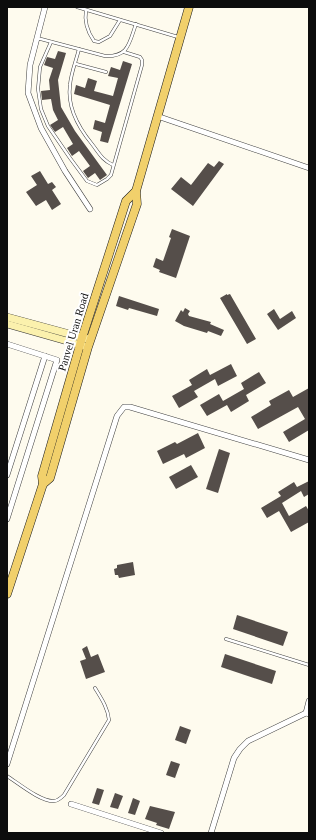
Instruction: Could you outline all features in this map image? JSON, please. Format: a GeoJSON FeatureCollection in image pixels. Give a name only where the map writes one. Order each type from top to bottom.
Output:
{"type":"FeatureCollection","features":[{"type":"Feature","properties":{"kind":"main road","name":"Panvel Uran Road"},"geometry":{"type":"LineString","coordinates":[[7,594],[43,484],[50,478],[85,342],[137,204],[136,191],[189,7]]}},
{"type":"Feature","properties":{"kind":"main road"},"geometry":{"type":"LineString","coordinates":[[7,316],[85,342]]}},
{"type":"Feature","properties":{"kind":"main road"},"geometry":{"type":"LineString","coordinates":[[7,324],[85,342]]}},
{"type":"Feature","properties":{"kind":"street"},"geometry":{"type":"LineString","coordinates":[[45,7],[30,65],[28,93],[41,128],[65,171],[90,209]]}},
{"type":"Feature","properties":{"kind":"street"},"geometry":{"type":"LineString","coordinates":[[157,116],[309,168]]}},
{"type":"Feature","properties":{"kind":"street"},"geometry":{"type":"LineString","coordinates":[[7,344],[57,360],[7,519]]}},
{"type":"Feature","properties":{"kind":"street"},"geometry":{"type":"LineString","coordinates":[[7,475],[45,356]]}},
{"type":"Feature","properties":{"kind":"street"},"geometry":{"type":"LineString","coordinates":[[7,764],[117,416],[124,407],[130,407],[309,460]]}},
{"type":"Feature","properties":{"kind":"street"},"geometry":{"type":"LineString","coordinates":[[211,833],[234,758],[240,749],[248,741],[307,713],[309,700]]}},
{"type":"Feature","properties":{"kind":"street"},"geometry":{"type":"LineString","coordinates":[[71,804],[161,833]]}},
{"type":"Feature","properties":{"kind":"lane"},"geometry":{"type":"LineString","coordinates":[[77,7],[180,38]]}},
{"type":"Feature","properties":{"kind":"lane"},"geometry":{"type":"LineString","coordinates":[[86,10],[85,18],[87,31],[94,41],[99,42],[110,36],[120,20]]}},
{"type":"Feature","properties":{"kind":"lane"},"geometry":{"type":"LineString","coordinates":[[37,38],[106,56],[114,56],[124,52],[127,48],[136,24]]}},
{"type":"Feature","properties":{"kind":"lane"},"geometry":{"type":"LineString","coordinates":[[51,42],[40,67],[38,90],[41,109],[48,126],[87,181],[97,185],[107,180],[111,175],[142,60],[140,57],[124,52]]}},
{"type":"Feature","properties":{"kind":"lane"},"geometry":{"type":"LineString","coordinates":[[79,49],[70,85],[69,103],[77,123],[89,141],[105,161],[113,165]]}},
{"type":"Feature","properties":{"kind":"lane"},"geometry":{"type":"LineString","coordinates":[[75,64],[106,72]]}},
{"type":"Feature","properties":{"kind":"lane"},"geometry":{"type":"LineString","coordinates":[[226,639],[309,665]]}},
{"type":"Feature","properties":{"kind":"lane"},"geometry":{"type":"LineString","coordinates":[[7,776],[44,800],[54,801],[61,799],[109,720],[109,714],[106,706],[95,688]]}},
{"type":"Feature","properties":{"kind":"building"},"geometry":{"type":"Polygon","coordinates":[[[58,51],[66,53],[58,80],[61,107],[75,131],[107,175],[100,180],[95,173],[88,178],[83,171],[90,166],[79,151],[72,156],[67,148],[73,144],[63,127],[55,132],[50,125],[58,120],[53,110],[51,99],[42,100],[41,91],[50,90],[49,80],[53,68],[44,65],[47,57],[55,59],[58,51]]]}},
{"type":"Feature","properties":{"kind":"building"},"geometry":{"type":"Polygon","coordinates":[[[123,61],[132,64],[108,143],[100,141],[102,132],[93,129],[95,120],[105,123],[110,105],[74,94],[76,85],[85,88],[88,78],[97,81],[94,91],[113,96],[118,78],[108,76],[111,67],[120,70],[123,61]]]}},
{"type":"Feature","properties":{"kind":"building"},"geometry":{"type":"Polygon","coordinates":[[[219,161],[224,164],[193,206],[171,189],[181,177],[191,185],[208,163],[214,167],[219,161]]]}},
{"type":"Feature","properties":{"kind":"building"},"geometry":{"type":"Polygon","coordinates":[[[40,171],[48,184],[52,182],[56,187],[52,190],[61,204],[52,210],[46,200],[36,206],[26,192],[37,185],[31,176],[40,171]]]}},
{"type":"Feature","properties":{"kind":"building"},"geometry":{"type":"Polygon","coordinates":[[[172,229],[190,236],[176,278],[159,272],[160,270],[153,267],[156,258],[163,261],[171,238],[169,237],[172,229]]]}},
{"type":"Feature","properties":{"kind":"building"},"geometry":{"type":"Polygon","coordinates":[[[230,294],[256,339],[247,344],[220,298],[230,294]]]}},
{"type":"Feature","properties":{"kind":"building"},"geometry":{"type":"Polygon","coordinates":[[[119,296],[159,309],[157,316],[116,306],[119,296]]]}},
{"type":"Feature","properties":{"kind":"building"},"geometry":{"type":"Polygon","coordinates":[[[185,308],[190,311],[188,314],[189,316],[211,322],[210,324],[224,330],[221,336],[208,331],[207,333],[184,326],[175,321],[181,310],[183,312],[185,308]]]}},
{"type":"Feature","properties":{"kind":"building"},"geometry":{"type":"Polygon","coordinates":[[[274,309],[280,319],[292,311],[296,318],[278,330],[267,314],[274,309]]]}},
{"type":"Feature","properties":{"kind":"building"},"geometry":{"type":"Polygon","coordinates":[[[231,364],[237,376],[218,386],[215,379],[194,391],[198,397],[179,408],[172,396],[192,385],[189,380],[207,369],[210,375],[231,364]]]}},
{"type":"Feature","properties":{"kind":"building"},"geometry":{"type":"Polygon","coordinates":[[[259,372],[266,383],[246,395],[249,401],[231,412],[227,405],[207,416],[200,405],[219,394],[223,401],[244,389],[241,383],[259,372]]]}},
{"type":"Feature","properties":{"kind":"building"},"geometry":{"type":"Polygon","coordinates":[[[309,388],[309,430],[289,442],[283,432],[305,419],[298,407],[258,429],[251,417],[271,405],[269,401],[289,390],[293,397],[309,388]]]}},
{"type":"Feature","properties":{"kind":"building"},"geometry":{"type":"Polygon","coordinates":[[[198,433],[205,448],[186,458],[184,454],[163,464],[157,451],[175,442],[177,444],[198,433]]]}},
{"type":"Feature","properties":{"kind":"building"},"geometry":{"type":"Polygon","coordinates":[[[219,449],[230,453],[218,493],[206,489],[219,449]]]}},
{"type":"Feature","properties":{"kind":"building"},"geometry":{"type":"Polygon","coordinates":[[[191,465],[198,477],[176,489],[169,477],[191,465]]]}},
{"type":"Feature","properties":{"kind":"building"},"geometry":{"type":"Polygon","coordinates":[[[309,481],[309,494],[304,497],[301,491],[282,503],[289,516],[306,506],[309,511],[309,522],[291,532],[279,511],[267,518],[261,508],[281,496],[278,492],[294,482],[297,487],[309,481]]]}},
{"type":"Feature","properties":{"kind":"building"},"geometry":{"type":"Polygon","coordinates":[[[133,562],[135,575],[119,578],[118,575],[115,575],[114,569],[117,568],[117,565],[133,562]]]}},
{"type":"Feature","properties":{"kind":"building"},"geometry":{"type":"Polygon","coordinates":[[[237,615],[288,632],[283,646],[233,629],[237,615]]]}},
{"type":"Feature","properties":{"kind":"building"},"geometry":{"type":"Polygon","coordinates":[[[87,646],[91,657],[98,654],[105,672],[86,679],[80,661],[86,659],[82,649],[87,646]]]}},
{"type":"Feature","properties":{"kind":"building"},"geometry":{"type":"Polygon","coordinates":[[[225,654],[276,671],[272,684],[221,667],[225,654]]]}},
{"type":"Feature","properties":{"kind":"building"},"geometry":{"type":"Polygon","coordinates":[[[180,726],[191,730],[186,744],[175,740],[180,726]]]}},
{"type":"Feature","properties":{"kind":"building"},"geometry":{"type":"Polygon","coordinates":[[[171,761],[180,764],[175,778],[166,775],[171,761]]]}},
{"type":"Feature","properties":{"kind":"building"},"geometry":{"type":"Polygon","coordinates":[[[97,788],[104,790],[99,805],[92,803],[97,788]]]}},
{"type":"Feature","properties":{"kind":"building"},"geometry":{"type":"Polygon","coordinates":[[[115,793],[123,796],[118,809],[110,807],[115,793]]]}},
{"type":"Feature","properties":{"kind":"building"},"geometry":{"type":"Polygon","coordinates":[[[133,798],[140,801],[135,815],[128,813],[133,798]]]}},
{"type":"Feature","properties":{"kind":"building"},"geometry":{"type":"Polygon","coordinates":[[[150,806],[175,812],[169,829],[156,825],[157,823],[145,819],[150,806]]]}}]}
